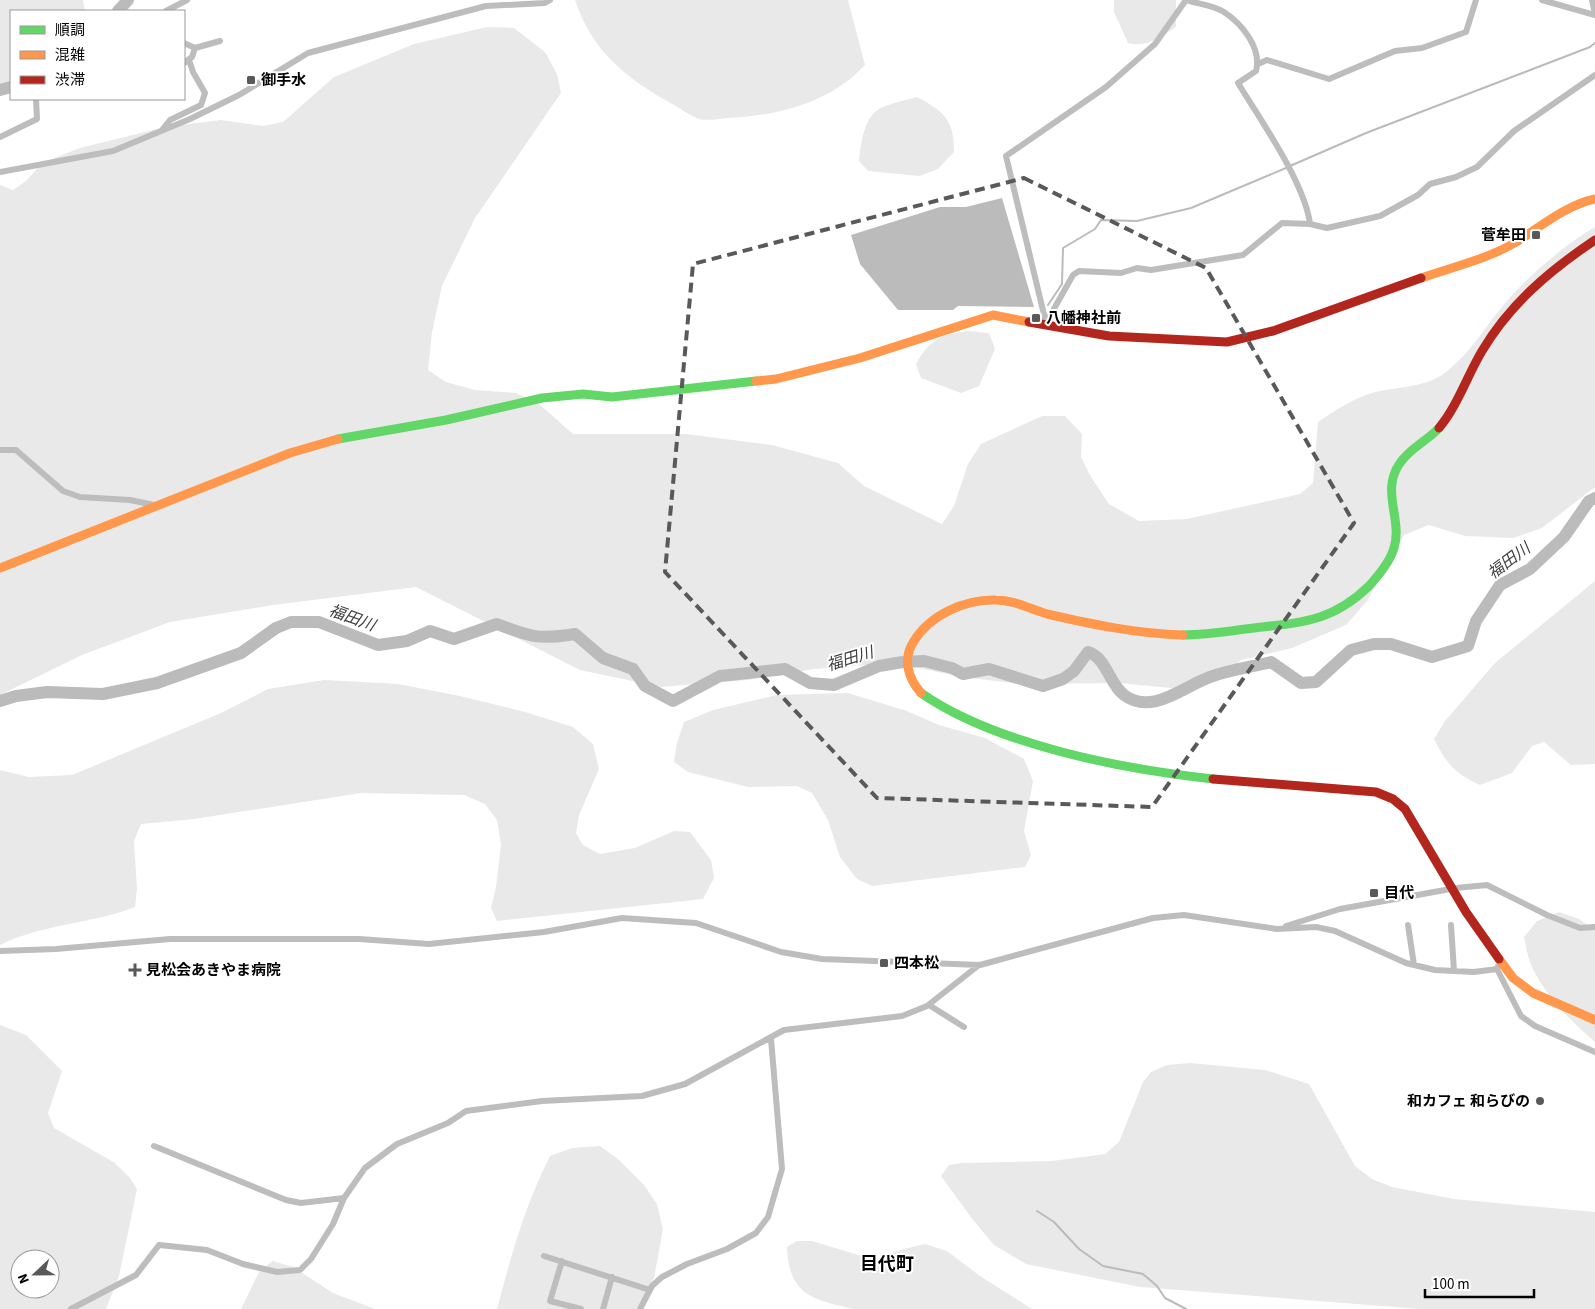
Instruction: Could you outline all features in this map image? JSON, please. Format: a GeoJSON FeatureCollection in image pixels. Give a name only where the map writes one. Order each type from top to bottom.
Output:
{"type":"FeatureCollection","features":[{"type":"Feature","properties":{"kind":"street"},"geometry":{"type":"LineString","coordinates":[[168,10],[187,0]]}},
{"type":"Feature","properties":{"kind":"street"},"geometry":{"type":"LineString","coordinates":[[0,172],[113,151],[239,95],[308,53],[486,6],[545,3],[550,0]]}},
{"type":"Feature","properties":{"kind":"street"},"geometry":{"type":"LineString","coordinates":[[1046,324],[1006,156],[1068,115],[1114,80],[1155,44],[1186,0],[1223,11],[1246,33],[1257,51],[1258,64],[1256,71],[1238,83],[1286,163],[1308,212],[1310,224]]}},
{"type":"Feature","properties":{"kind":"street"},"geometry":{"type":"LineString","coordinates":[[1258,64],[1267,60],[1329,78],[1395,51],[1422,48],[1466,32],[1476,0]]}},
{"type":"Feature","properties":{"kind":"street"},"geometry":{"type":"LineString","coordinates":[[1542,0],[1595,15],[1592,0]]}},
{"type":"Feature","properties":{"kind":"street"},"geometry":{"type":"LineString","coordinates":[[185,43],[195,48],[220,41]]}},
{"type":"Feature","properties":{"kind":"street"},"geometry":{"type":"LineString","coordinates":[[161,131],[170,120],[201,105],[206,92],[187,61],[195,48]]}},
{"type":"Feature","properties":{"kind":"street"},"geometry":{"type":"LineString","coordinates":[[1046,324],[1073,275],[1079,271],[1120,273],[1137,268],[1150,270],[1243,255],[1282,223],[1310,224],[1327,228],[1380,216],[1418,195],[1430,184],[1456,177],[1476,167],[1514,131],[1595,75]]}},
{"type":"Feature","properties":{"kind":"street"},"geometry":{"type":"LineString","coordinates":[[0,137],[37,119],[36,100]]}},
{"type":"Feature","properties":{"kind":"street"},"geometry":{"type":"LineString","coordinates":[[0,568],[154,505],[290,453],[328,441],[446,420],[515,403],[583,394],[612,397],[645,394],[776,379],[860,358],[993,316],[1108,336],[1226,342],[1273,331],[1464,265],[1518,241],[1585,201],[1595,199]]}},
{"type":"Feature","properties":{"kind":"street"},"geometry":{"type":"LineString","coordinates":[[1595,240],[1516,301],[1503,316],[1480,353],[1440,427],[1409,450],[1401,460],[1391,483],[1390,505],[1396,541],[1392,553],[1380,573],[1358,596],[1334,613],[1309,622],[1198,635],[1127,629],[1048,614],[1003,599],[986,600],[962,605],[924,625],[917,634],[907,658],[907,670],[912,684],[928,701],[948,713],[977,725],[1047,747],[1166,773],[1376,792],[1393,799],[1405,809],[1453,890],[1512,978],[1533,993],[1595,1020]]}},
{"type":"Feature","properties":{"kind":"street"},"geometry":{"type":"LineString","coordinates":[[0,450],[16,450],[63,491],[80,497],[130,500],[154,505]]}},
{"type":"Feature","properties":{"kind":"street"},"geometry":{"type":"LineString","coordinates":[[1276,929],[1340,909],[1456,888],[1487,885],[1556,919],[1580,928],[1595,928]]}},
{"type":"Feature","properties":{"kind":"street"},"geometry":{"type":"LineString","coordinates":[[0,951],[56,949],[170,939],[359,939],[429,944],[544,932],[622,918],[696,923],[781,952],[822,959],[980,965],[1153,918],[1184,915],[1276,929],[1316,927],[1335,931],[1414,965],[1435,970],[1474,972],[1497,969]]}},
{"type":"Feature","properties":{"kind":"street"},"geometry":{"type":"LineString","coordinates":[[1408,925],[1414,965]]}},
{"type":"Feature","properties":{"kind":"street"},"geometry":{"type":"LineString","coordinates":[[1451,925],[1454,971]]}},
{"type":"Feature","properties":{"kind":"street"},"geometry":{"type":"LineString","coordinates":[[1500,958],[1497,969],[1521,1016],[1535,1026],[1595,1052]]}},
{"type":"Feature","properties":{"kind":"street"},"geometry":{"type":"LineString","coordinates":[[72,1309],[136,1275],[158,1245],[207,1250],[243,1264],[277,1272],[300,1270],[311,1258],[333,1224],[344,1198],[365,1168],[397,1144],[448,1123],[466,1110],[542,1101],[642,1096],[685,1084],[771,1039],[784,1030],[902,1016],[929,1005],[980,965]]}},
{"type":"Feature","properties":{"kind":"street"},"geometry":{"type":"LineString","coordinates":[[929,1005],[964,1027]]}},
{"type":"Feature","properties":{"kind":"street"},"geometry":{"type":"LineString","coordinates":[[640,1309],[650,1290],[662,1277],[687,1264],[727,1249],[756,1233],[768,1217],[782,1169],[771,1039]]}},
{"type":"Feature","properties":{"kind":"street"},"geometry":{"type":"LineString","coordinates":[[154,1146],[286,1200],[301,1203],[344,1198]]}},
{"type":"Feature","properties":{"kind":"street"},"geometry":{"type":"LineString","coordinates":[[544,1256],[650,1290]]}},
{"type":"Feature","properties":{"kind":"street"},"geometry":{"type":"LineString","coordinates":[[562,1261],[550,1301],[580,1309]]}},
{"type":"Feature","properties":{"kind":"street"},"geometry":{"type":"LineString","coordinates":[[602,1309],[612,1277]]}},
{"type":"Feature","properties":{"kind":"highlighted area"},"geometry":{"type":"Polygon","coordinates":[[[1024,178],[1206,268],[1354,523],[1152,807],[877,798],[665,572],[693,264],[1024,178]]]}},
{"type":"Feature","properties":{"kind":"shaded area"},"geometry":{"type":"Polygon","coordinates":[[[0,0],[83,0],[85,10],[10,10],[10,86],[0,90],[0,0]]]}},
{"type":"Feature","properties":{"kind":"shaded area"},"geometry":{"type":"Polygon","coordinates":[[[575,0],[848,0],[865,65],[836,89],[802,105],[746,117],[714,120],[700,119],[690,115],[641,85],[613,62],[591,35],[575,0]]]}},
{"type":"Feature","properties":{"kind":"shaded area"},"geometry":{"type":"Polygon","coordinates":[[[1114,0],[1176,0],[1176,27],[1148,43],[1128,43],[1114,12],[1114,0]]]}},
{"type":"Feature","properties":{"kind":"shaded area"},"geometry":{"type":"Polygon","coordinates":[[[487,27],[514,28],[545,52],[557,74],[561,93],[475,218],[442,286],[432,332],[428,370],[446,382],[475,390],[516,393],[538,403],[573,434],[686,434],[772,445],[838,463],[864,486],[942,524],[954,506],[968,464],[981,444],[1042,416],[1065,416],[1082,434],[1081,457],[1091,477],[1109,504],[1139,521],[1187,519],[1300,494],[1313,483],[1318,422],[1357,399],[1372,393],[1407,387],[1442,375],[1461,359],[1507,301],[1526,281],[1560,251],[1595,227],[1595,487],[1542,528],[1513,538],[1465,536],[1429,525],[1404,535],[1367,601],[1346,625],[1292,648],[1241,660],[1223,676],[1181,689],[1119,683],[1020,684],[963,677],[893,663],[814,669],[748,680],[661,687],[580,670],[416,587],[273,605],[170,622],[82,655],[0,695],[0,185],[13,190],[26,181],[42,163],[80,148],[165,127],[221,120],[263,126],[283,122],[334,77],[414,44],[487,27]]]}},
{"type":"Feature","properties":{"kind":"shaded area"},"geometry":{"type":"Polygon","coordinates":[[[917,97],[935,107],[946,118],[952,132],[954,152],[938,169],[920,176],[868,171],[859,161],[862,137],[872,115],[881,108],[893,103],[917,97]]]}},
{"type":"Feature","properties":{"kind":"shaded area"},"geometry":{"type":"Polygon","coordinates":[[[1002,198],[1034,307],[958,306],[953,310],[898,310],[860,264],[851,235],[940,207],[966,207],[1002,198]]]}},
{"type":"Feature","properties":{"kind":"shaded area"},"geometry":{"type":"Polygon","coordinates":[[[967,331],[989,333],[995,349],[979,386],[961,393],[921,378],[916,364],[926,349],[943,337],[967,331]]]}},
{"type":"Feature","properties":{"kind":"shaded area"},"geometry":{"type":"Polygon","coordinates":[[[1595,581],[1595,764],[1571,765],[1544,742],[1532,746],[1512,773],[1480,785],[1457,772],[1447,761],[1434,739],[1445,721],[1495,663],[1595,581]]]}},
{"type":"Feature","properties":{"kind":"shaded area"},"geometry":{"type":"Polygon","coordinates":[[[324,680],[398,684],[460,696],[525,712],[573,727],[593,744],[599,769],[579,815],[576,833],[583,845],[600,854],[635,848],[674,831],[690,832],[711,860],[714,878],[703,899],[497,921],[491,908],[496,887],[501,845],[497,820],[485,804],[464,795],[361,793],[194,819],[141,824],[134,841],[137,889],[135,907],[118,913],[50,928],[0,945],[0,770],[29,777],[72,775],[221,713],[268,689],[324,680]]]}},
{"type":"Feature","properties":{"kind":"shaded area"},"geometry":{"type":"Polygon","coordinates":[[[848,693],[907,711],[939,725],[985,738],[1024,759],[1033,781],[1024,831],[1031,855],[1025,867],[872,886],[857,879],[840,857],[828,820],[812,793],[797,786],[748,787],[688,772],[674,762],[677,743],[684,722],[713,710],[777,695],[848,693]]]}},
{"type":"Feature","properties":{"kind":"shaded area"},"geometry":{"type":"Polygon","coordinates":[[[1559,912],[1579,919],[1595,930],[1595,1042],[1568,1017],[1544,988],[1528,956],[1524,937],[1537,921],[1559,912]]]}},
{"type":"Feature","properties":{"kind":"shaded area"},"geometry":{"type":"Polygon","coordinates":[[[0,1025],[26,1035],[62,1071],[48,1113],[54,1128],[115,1163],[130,1178],[137,1189],[119,1276],[106,1309],[0,1309],[0,1025]]]}},
{"type":"Feature","properties":{"kind":"shaded area"},"geometry":{"type":"Polygon","coordinates":[[[1190,1063],[1265,1070],[1309,1084],[1355,1166],[1372,1179],[1392,1187],[1454,1199],[1595,1212],[1595,1309],[1420,1309],[1140,1287],[1026,1264],[994,1245],[941,1176],[949,1165],[962,1163],[1052,1161],[1105,1154],[1119,1142],[1143,1082],[1151,1072],[1167,1065],[1190,1063]]]}},
{"type":"Feature","properties":{"kind":"shaded area"},"geometry":{"type":"Polygon","coordinates":[[[600,1146],[619,1160],[644,1185],[657,1204],[663,1229],[654,1278],[636,1309],[497,1309],[513,1250],[526,1212],[550,1156],[572,1148],[600,1146]]]}},
{"type":"Feature","properties":{"kind":"shaded area"},"geometry":{"type":"Polygon","coordinates":[[[797,1241],[812,1241],[875,1260],[896,1251],[925,1244],[947,1251],[980,1276],[1032,1309],[853,1309],[825,1302],[805,1292],[792,1276],[787,1247],[797,1241]]]}},
{"type":"Feature","properties":{"kind":"shaded area"},"geometry":{"type":"Polygon","coordinates":[[[273,1261],[293,1267],[333,1293],[375,1309],[241,1309],[260,1270],[273,1261]]]}},
{"type":"Feature","properties":{"kind":"waterway"},"geometry":{"type":"LineString","coordinates":[[119,10],[128,0]]}},
{"type":"Feature","properties":{"kind":"waterway"},"geometry":{"type":"LineString","coordinates":[[1290,166],[1366,133],[1590,47],[1595,43]]}},
{"type":"Feature","properties":{"kind":"waterway"},"geometry":{"type":"LineString","coordinates":[[0,90],[10,87]]}},
{"type":"Feature","properties":{"kind":"waterway"},"geometry":{"type":"LineString","coordinates":[[1048,305],[1062,284],[1063,248],[1095,229],[1101,220],[1137,221],[1191,208],[1286,168]]}},
{"type":"Feature","properties":{"kind":"waterway","name":"福田川"},"geometry":{"type":"LineString","coordinates":[[0,701],[16,696],[47,692],[103,694],[157,683],[241,653],[276,628],[291,622],[319,622],[378,645],[407,641],[430,631],[454,639],[497,624],[535,636],[552,637],[575,634],[603,658],[633,669],[645,686],[673,701],[720,676],[785,669],[810,683],[834,685],[879,666],[924,661],[952,668],[963,674],[989,669],[1043,686],[1063,679],[1074,671],[1088,652],[1100,660],[1119,690],[1135,701],[1157,701],[1217,675],[1271,662],[1301,683],[1316,682],[1351,650],[1374,644],[1391,644],[1432,657],[1468,646],[1476,621],[1500,585],[1530,569],[1564,537],[1589,501],[1595,498]]}},
{"type":"Feature","properties":{"kind":"waterway"},"geometry":{"type":"LineString","coordinates":[[1037,1211],[1054,1222],[1079,1249],[1103,1266],[1143,1274],[1157,1286],[1165,1298],[1186,1309]]}},
{"type":"Feature","properties":{"kind":"traffic: fast"},"geometry":{"type":"LineString","coordinates":[[338,439],[446,420],[542,398],[583,394],[612,397],[756,381]]}},
{"type":"Feature","properties":{"kind":"traffic: fast"},"geometry":{"type":"LineString","coordinates":[[1183,635],[1307,621],[1332,612],[1356,597],[1380,573],[1394,548],[1396,537],[1392,495],[1394,474],[1404,458],[1439,428]]}},
{"type":"Feature","properties":{"kind":"traffic: fast"},"geometry":{"type":"LineString","coordinates":[[921,693],[951,711],[985,727],[1061,752],[1140,769],[1213,779]]}},
{"type":"Feature","properties":{"kind":"traffic: slow"},"geometry":{"type":"LineString","coordinates":[[1421,278],[1495,253],[1518,241],[1564,211],[1595,199]]}},
{"type":"Feature","properties":{"kind":"traffic: slow"},"geometry":{"type":"LineString","coordinates":[[756,381],[776,379],[860,358],[993,315],[1029,322]]}},
{"type":"Feature","properties":{"kind":"traffic: slow"},"geometry":{"type":"LineString","coordinates":[[0,568],[290,453],[338,439]]}},
{"type":"Feature","properties":{"kind":"traffic: slow"},"geometry":{"type":"LineString","coordinates":[[921,693],[916,687],[908,668],[910,648],[929,623],[949,610],[972,602],[1003,600],[1047,614],[1098,625],[1132,631],[1183,635]]}},
{"type":"Feature","properties":{"kind":"traffic: slow"},"geometry":{"type":"LineString","coordinates":[[1499,959],[1513,978],[1533,993],[1595,1020]]}},
{"type":"Feature","properties":{"kind":"traffic: jam"},"geometry":{"type":"LineString","coordinates":[[1439,428],[1452,410],[1482,351],[1505,318],[1546,276],[1595,240]]}},
{"type":"Feature","properties":{"kind":"traffic: jam"},"geometry":{"type":"LineString","coordinates":[[1029,322],[1109,336],[1227,342],[1273,331],[1421,278]]}},
{"type":"Feature","properties":{"kind":"traffic: jam"},"geometry":{"type":"LineString","coordinates":[[1213,779],[1376,792],[1393,799],[1405,809],[1466,912],[1499,959]]}},
{"type":"Feature","properties":{"kind":"place","name":"御手水"},"geometry":{"type":"Point","coordinates":[251,80]}},
{"type":"Feature","properties":{"kind":"place","name":"菅牟田"},"geometry":{"type":"Point","coordinates":[1536,235]}},
{"type":"Feature","properties":{"kind":"place","name":"八幡神社前"},"geometry":{"type":"Point","coordinates":[1036,318]}},
{"type":"Feature","properties":{"kind":"place","name":"目代"},"geometry":{"type":"Point","coordinates":[1374,893]}},
{"type":"Feature","properties":{"kind":"place","name":"四本松"},"geometry":{"type":"Point","coordinates":[884,963]}},
{"type":"Feature","properties":{"kind":"place","name":"見松会あきやま病院"},"geometry":{"type":"Point","coordinates":[135,970]}},
{"type":"Feature","properties":{"kind":"place","name":"和カフェ 和らびの"},"geometry":{"type":"Point","coordinates":[1540,1101]}},
{"type":"Feature","properties":{"kind":"district","name":"目代町"},"geometry":{"type":"Point","coordinates":[887,1264]}}]}
